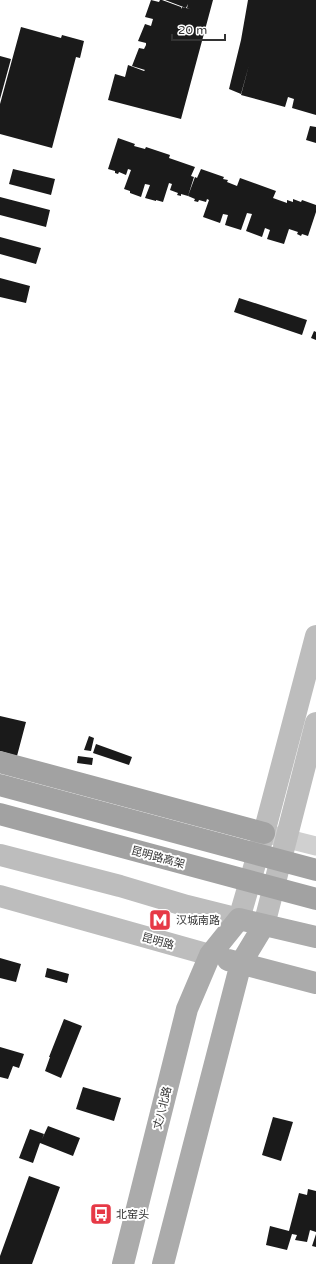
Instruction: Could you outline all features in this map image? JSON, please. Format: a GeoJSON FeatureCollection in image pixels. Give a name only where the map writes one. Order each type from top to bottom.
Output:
{"type":"FeatureCollection","features":[{"type":"Feature","properties":{"kind":"highway"},"geometry":{"type":"LineString","coordinates":[[0,762],[264,833]]}},
{"type":"Feature","properties":{"kind":"highway"},"geometry":{"type":"LineString","coordinates":[[0,785],[316,870]]}},
{"type":"Feature","properties":{"kind":"highway","name":"昆明路高架"},"geometry":{"type":"LineString","coordinates":[[0,814],[316,899]]}},
{"type":"Feature","properties":{"kind":"main road"},"geometry":{"type":"LineString","coordinates":[[239,919],[264,833],[316,636]]}},
{"type":"Feature","properties":{"kind":"main road"},"geometry":{"type":"LineString","coordinates":[[163,1264],[241,963],[264,925],[316,723]]}},
{"type":"Feature","properties":{"kind":"main road"},"geometry":{"type":"LineString","coordinates":[[0,854],[120,886],[187,906],[316,937]]}},
{"type":"Feature","properties":{"kind":"main road","name":"昆明路"},"geometry":{"type":"LineString","coordinates":[[0,896],[316,983]]}},
{"type":"Feature","properties":{"kind":"main road","name":"丈八北路"},"geometry":{"type":"LineString","coordinates":[[122,1264],[187,1008],[210,955],[239,919]]}},
{"type":"Feature","properties":{"kind":"street"},"geometry":{"type":"LineString","coordinates":[[264,833],[316,846]]}},
{"type":"Feature","properties":{"kind":"building"},"geometry":{"type":"Polygon","coordinates":[[[151,0],[159,2],[162,0],[181,7],[181,9],[182,7],[186,8],[165,0],[213,0],[181,119],[108,100],[115,74],[125,77],[128,65],[144,71],[145,70],[132,66],[139,48],[144,49],[146,45],[146,43],[138,41],[145,24],[151,26],[153,19],[145,17],[151,0]]]}},
{"type":"Feature","properties":{"kind":"building"},"geometry":{"type":"Polygon","coordinates":[[[248,0],[316,0],[316,115],[292,108],[294,99],[288,97],[285,107],[241,95],[249,65],[241,94],[229,89],[241,40],[248,0]]]}},
{"type":"Feature","properties":{"kind":"building"},"geometry":{"type":"Polygon","coordinates":[[[21,27],[61,38],[62,35],[84,41],[80,58],[76,57],[52,148],[0,134],[0,104],[21,27]]]}},
{"type":"Feature","properties":{"kind":"building"},"geometry":{"type":"Polygon","coordinates":[[[0,56],[11,59],[0,99],[0,56]]]}},
{"type":"Feature","properties":{"kind":"building"},"geometry":{"type":"Polygon","coordinates":[[[310,126],[316,127],[316,143],[306,140],[310,126]]]}},
{"type":"Feature","properties":{"kind":"building"},"geometry":{"type":"Polygon","coordinates":[[[118,138],[135,144],[134,146],[145,149],[146,147],[170,155],[169,158],[195,167],[191,176],[194,177],[188,196],[181,194],[181,196],[177,195],[178,193],[170,190],[172,184],[169,183],[163,202],[145,198],[150,185],[145,184],[141,197],[124,189],[131,170],[128,169],[126,175],[119,172],[118,174],[115,173],[115,171],[108,169],[118,138]]]}},
{"type":"Feature","properties":{"kind":"building"},"geometry":{"type":"Polygon","coordinates":[[[13,169],[55,179],[51,195],[9,184],[13,169]]]}},
{"type":"Feature","properties":{"kind":"building"},"geometry":{"type":"Polygon","coordinates":[[[201,169],[224,177],[223,179],[228,180],[227,182],[237,186],[240,178],[276,191],[273,198],[287,203],[287,200],[293,202],[293,199],[301,202],[302,200],[316,205],[316,212],[308,236],[302,234],[301,236],[297,234],[298,232],[289,229],[284,244],[267,239],[270,230],[265,228],[262,237],[246,231],[252,214],[247,213],[241,230],[225,225],[228,215],[223,214],[220,223],[203,217],[209,200],[207,199],[206,202],[199,200],[198,202],[194,201],[195,199],[188,196],[195,177],[197,178],[201,169]]]}},
{"type":"Feature","properties":{"kind":"building"},"geometry":{"type":"Polygon","coordinates":[[[0,197],[50,210],[46,227],[0,215],[0,197]]]}},
{"type":"Feature","properties":{"kind":"building"},"geometry":{"type":"Polygon","coordinates":[[[0,237],[41,248],[36,264],[0,254],[0,237]]]}},
{"type":"Feature","properties":{"kind":"building"},"geometry":{"type":"Polygon","coordinates":[[[0,278],[30,286],[26,303],[0,297],[0,278]]]}},
{"type":"Feature","properties":{"kind":"building"},"geometry":{"type":"Polygon","coordinates":[[[239,298],[307,320],[302,335],[234,312],[239,298]]]}},
{"type":"Feature","properties":{"kind":"building"},"geometry":{"type":"Polygon","coordinates":[[[314,331],[316,332],[316,340],[311,338],[314,331]]]}},
{"type":"Feature","properties":{"kind":"building"},"geometry":{"type":"Polygon","coordinates":[[[0,716],[26,722],[17,756],[0,751],[0,716]]]}},
{"type":"Feature","properties":{"kind":"building"},"geometry":{"type":"Polygon","coordinates":[[[89,736],[94,738],[91,751],[84,750],[89,736]]]}},
{"type":"Feature","properties":{"kind":"building"},"geometry":{"type":"Polygon","coordinates":[[[96,744],[132,757],[129,765],[93,753],[96,744]]]}},
{"type":"Feature","properties":{"kind":"building"},"geometry":{"type":"Polygon","coordinates":[[[78,756],[93,758],[92,765],[77,763],[78,756]]]}},
{"type":"Feature","properties":{"kind":"building"},"geometry":{"type":"Polygon","coordinates":[[[0,958],[21,964],[16,982],[0,978],[0,958]]]}},
{"type":"Feature","properties":{"kind":"building"},"geometry":{"type":"Polygon","coordinates":[[[47,968],[69,974],[67,983],[45,977],[47,968]]]}},
{"type":"Feature","properties":{"kind":"building"},"geometry":{"type":"Polygon","coordinates":[[[64,1019],[82,1026],[61,1078],[45,1071],[64,1019]]]}},
{"type":"Feature","properties":{"kind":"building"},"geometry":{"type":"Polygon","coordinates":[[[0,1047],[24,1054],[19,1068],[13,1066],[8,1079],[0,1077],[0,1047]]]}},
{"type":"Feature","properties":{"kind":"building"},"geometry":{"type":"Polygon","coordinates":[[[83,1087],[121,1098],[114,1121],[76,1109],[83,1087]]]}},
{"type":"Feature","properties":{"kind":"building"},"geometry":{"type":"Polygon","coordinates":[[[273,1117],[293,1122],[281,1161],[262,1155],[273,1117]]]}},
{"type":"Feature","properties":{"kind":"building"},"geometry":{"type":"Polygon","coordinates":[[[48,1126],[80,1138],[73,1156],[40,1143],[33,1163],[19,1158],[30,1129],[44,1134],[42,1139],[48,1126]]]}},
{"type":"Feature","properties":{"kind":"building"},"geometry":{"type":"Polygon","coordinates":[[[29,1176],[60,1187],[32,1264],[0,1264],[0,1256],[29,1176]]]}},
{"type":"Feature","properties":{"kind":"building"},"geometry":{"type":"Polygon","coordinates":[[[308,1189],[316,1191],[316,1232],[310,1230],[307,1242],[295,1240],[297,1235],[292,1234],[287,1250],[266,1245],[270,1226],[289,1231],[299,1193],[307,1195],[308,1189]]]}},
{"type":"Feature","properties":{"kind":"building"},"geometry":{"type":"Polygon","coordinates":[[[316,1234],[316,1247],[312,1246],[316,1234]]]}},
{"type":"Feature","properties":{"kind":"place","name":"汉城南路"},"geometry":{"type":"Point","coordinates":[160,920]}},
{"type":"Feature","properties":{"kind":"place","name":"北窑头"},"geometry":{"type":"Point","coordinates":[101,1214]}}]}
